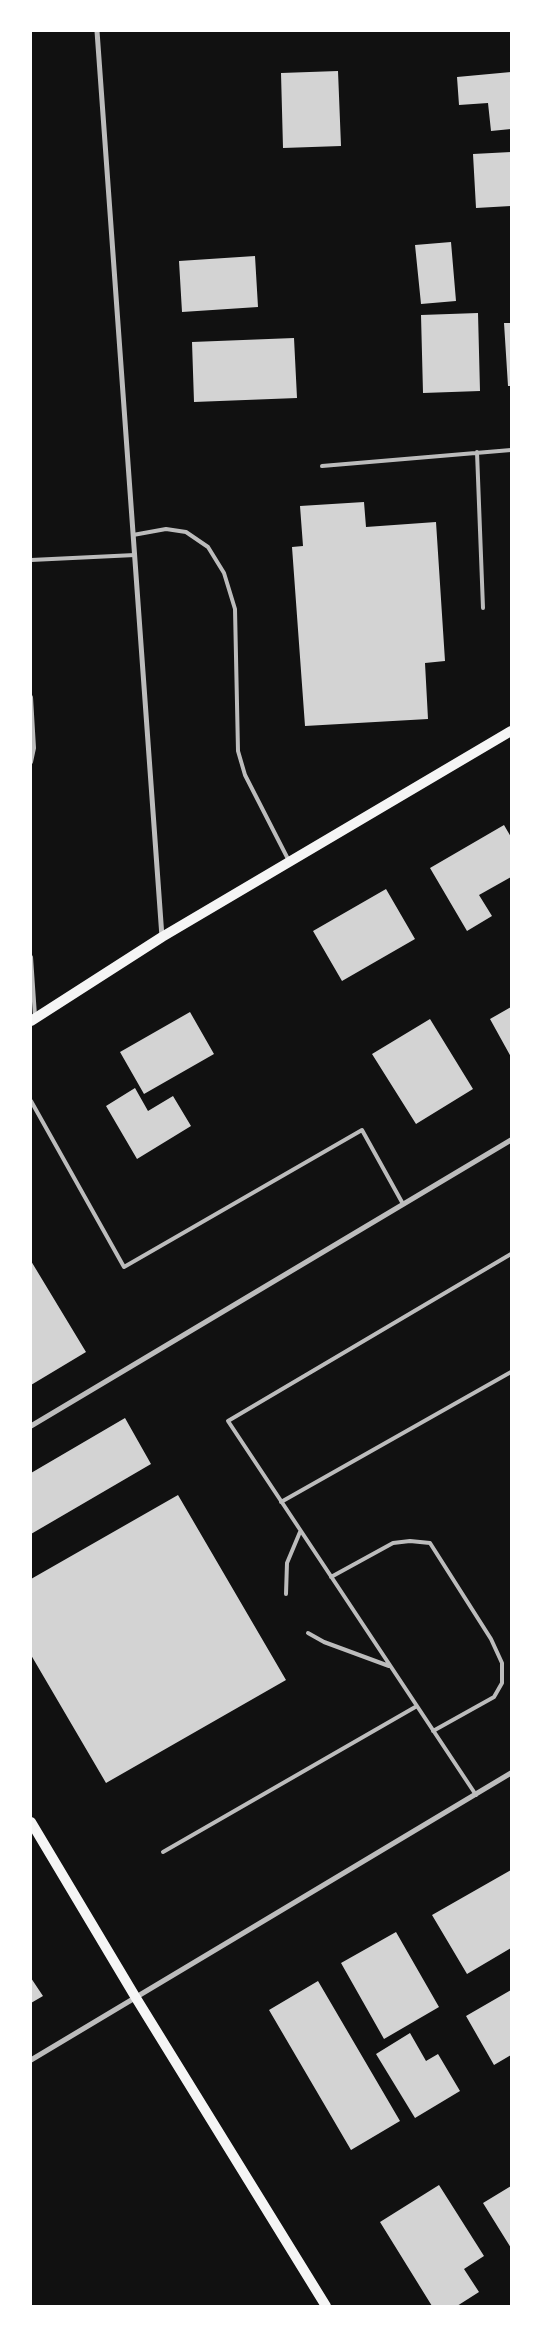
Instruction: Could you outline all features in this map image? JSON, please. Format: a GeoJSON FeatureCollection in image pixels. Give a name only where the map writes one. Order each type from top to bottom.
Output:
{"type":"FeatureCollection","features":[{"type":"Feature","properties":{"kind":"main road"},"geometry":{"type":"LineString","coordinates":[[33,1020],[162,937],[511,731]]}},
{"type":"Feature","properties":{"kind":"main road"},"geometry":{"type":"LineString","coordinates":[[31,1822],[136,1998],[326,2306]]}},
{"type":"Feature","properties":{"kind":"street"},"geometry":{"type":"LineString","coordinates":[[97,31],[162,937]]}},
{"type":"Feature","properties":{"kind":"street"},"geometry":{"type":"LineString","coordinates":[[31,1426],[511,1140]]}},
{"type":"Feature","properties":{"kind":"street"},"geometry":{"type":"LineString","coordinates":[[31,2060],[511,1774]]}},
{"type":"Feature","properties":{"kind":"lane"},"geometry":{"type":"LineString","coordinates":[[322,466],[511,450]]}},
{"type":"Feature","properties":{"kind":"lane"},"geometry":{"type":"LineString","coordinates":[[477,452],[483,608]]}},
{"type":"Feature","properties":{"kind":"lane"},"geometry":{"type":"LineString","coordinates":[[133,535],[166,529],[186,532],[208,548],[224,573],[234,609],[238,751],[245,775],[289,861]]}},
{"type":"Feature","properties":{"kind":"lane"},"geometry":{"type":"LineString","coordinates":[[31,560],[135,555]]}},
{"type":"Feature","properties":{"kind":"lane"},"geometry":{"type":"LineString","coordinates":[[31,697],[34,748],[31,762]]}},
{"type":"Feature","properties":{"kind":"lane"},"geometry":{"type":"LineString","coordinates":[[31,957],[33,1020]]}},
{"type":"Feature","properties":{"kind":"lane"},"geometry":{"type":"LineString","coordinates":[[31,1100],[124,1267],[362,1130],[404,1204]]}},
{"type":"Feature","properties":{"kind":"lane"},"geometry":{"type":"LineString","coordinates":[[476,1794],[300,1532],[228,1421],[511,1254]]}},
{"type":"Feature","properties":{"kind":"lane"},"geometry":{"type":"LineString","coordinates":[[281,1502],[511,1372]]}},
{"type":"Feature","properties":{"kind":"lane"},"geometry":{"type":"LineString","coordinates":[[286,1594],[288,1562],[300,1532]]}},
{"type":"Feature","properties":{"kind":"lane"},"geometry":{"type":"LineString","coordinates":[[331,1577],[393,1543],[410,1541],[430,1543],[491,1639],[502,1663],[502,1683],[494,1696],[433,1731]]}},
{"type":"Feature","properties":{"kind":"lane"},"geometry":{"type":"LineString","coordinates":[[308,1633],[324,1642],[390,1666]]}},
{"type":"Feature","properties":{"kind":"lane"},"geometry":{"type":"LineString","coordinates":[[164,1852],[417,1706]]}},
{"type":"Feature","properties":{"kind":"building"},"geometry":{"type":"Polygon","coordinates":[[[338,71],[341,146],[283,148],[281,73],[338,71]]]}},
{"type":"Feature","properties":{"kind":"building"},"geometry":{"type":"Polygon","coordinates":[[[511,72],[511,129],[491,131],[488,103],[459,105],[457,77],[511,72]]]}},
{"type":"Feature","properties":{"kind":"building"},"geometry":{"type":"Polygon","coordinates":[[[511,152],[511,206],[476,208],[473,154],[511,152]]]}},
{"type":"Feature","properties":{"kind":"building"},"geometry":{"type":"Polygon","coordinates":[[[451,242],[456,301],[421,304],[415,245],[451,242]]]}},
{"type":"Feature","properties":{"kind":"building"},"geometry":{"type":"Polygon","coordinates":[[[255,256],[258,307],[182,312],[179,261],[255,256]]]}},
{"type":"Feature","properties":{"kind":"building"},"geometry":{"type":"Polygon","coordinates":[[[478,313],[480,391],[423,393],[421,315],[478,313]]]}},
{"type":"Feature","properties":{"kind":"building"},"geometry":{"type":"Polygon","coordinates":[[[504,323],[511,323],[511,386],[508,386],[504,323]]]}},
{"type":"Feature","properties":{"kind":"building"},"geometry":{"type":"Polygon","coordinates":[[[294,338],[297,398],[194,402],[192,342],[294,338]]]}},
{"type":"Feature","properties":{"kind":"building"},"geometry":{"type":"Polygon","coordinates":[[[364,502],[366,527],[436,522],[445,661],[425,663],[428,719],[305,726],[292,547],[303,546],[300,506],[364,502]]]}},
{"type":"Feature","properties":{"kind":"building"},"geometry":{"type":"Polygon","coordinates":[[[504,825],[511,837],[511,877],[479,895],[492,916],[467,931],[430,868],[504,825]]]}},
{"type":"Feature","properties":{"kind":"building"},"geometry":{"type":"Polygon","coordinates":[[[386,889],[415,939],[342,981],[313,931],[386,889]]]}},
{"type":"Feature","properties":{"kind":"building"},"geometry":{"type":"Polygon","coordinates":[[[511,1007],[511,1057],[490,1019],[511,1007]]]}},
{"type":"Feature","properties":{"kind":"building"},"geometry":{"type":"Polygon","coordinates":[[[190,1012],[214,1054],[144,1094],[120,1052],[190,1012]]]}},
{"type":"Feature","properties":{"kind":"building"},"geometry":{"type":"Polygon","coordinates":[[[430,1019],[473,1089],[416,1124],[372,1054],[430,1019]]]}},
{"type":"Feature","properties":{"kind":"building"},"geometry":{"type":"Polygon","coordinates":[[[135,1088],[148,1111],[173,1096],[191,1126],[137,1159],[106,1106],[135,1088]]]}},
{"type":"Feature","properties":{"kind":"building"},"geometry":{"type":"Polygon","coordinates":[[[31,1261],[86,1352],[31,1385],[31,1261]]]}},
{"type":"Feature","properties":{"kind":"building"},"geometry":{"type":"Polygon","coordinates":[[[125,1418],[151,1464],[31,1534],[31,1473],[125,1418]]]}},
{"type":"Feature","properties":{"kind":"building"},"geometry":{"type":"Polygon","coordinates":[[[178,1495],[286,1680],[106,1783],[31,1655],[31,1579],[178,1495]]]}},
{"type":"Feature","properties":{"kind":"building"},"geometry":{"type":"Polygon","coordinates":[[[511,1870],[511,1948],[467,1974],[432,1915],[511,1870]]]}},
{"type":"Feature","properties":{"kind":"building"},"geometry":{"type":"Polygon","coordinates":[[[396,1932],[439,2007],[384,2039],[341,1963],[396,1932]]]}},
{"type":"Feature","properties":{"kind":"building"},"geometry":{"type":"Polygon","coordinates":[[[31,1978],[43,1996],[31,2003],[31,1978]]]}},
{"type":"Feature","properties":{"kind":"building"},"geometry":{"type":"Polygon","coordinates":[[[318,1981],[400,2121],[351,2150],[269,2010],[318,1981]]]}},
{"type":"Feature","properties":{"kind":"building"},"geometry":{"type":"Polygon","coordinates":[[[511,1990],[511,2055],[494,2065],[466,2016],[511,1990]]]}},
{"type":"Feature","properties":{"kind":"building"},"geometry":{"type":"Polygon","coordinates":[[[410,2033],[426,2061],[438,2054],[460,2091],[415,2118],[376,2054],[410,2033]]]}},
{"type":"Feature","properties":{"kind":"building"},"geometry":{"type":"Polygon","coordinates":[[[439,2185],[484,2256],[464,2269],[479,2292],[457,2306],[432,2306],[380,2222],[439,2185]]]}},
{"type":"Feature","properties":{"kind":"building"},"geometry":{"type":"Polygon","coordinates":[[[511,2186],[511,2248],[483,2203],[511,2186]]]}}]}
